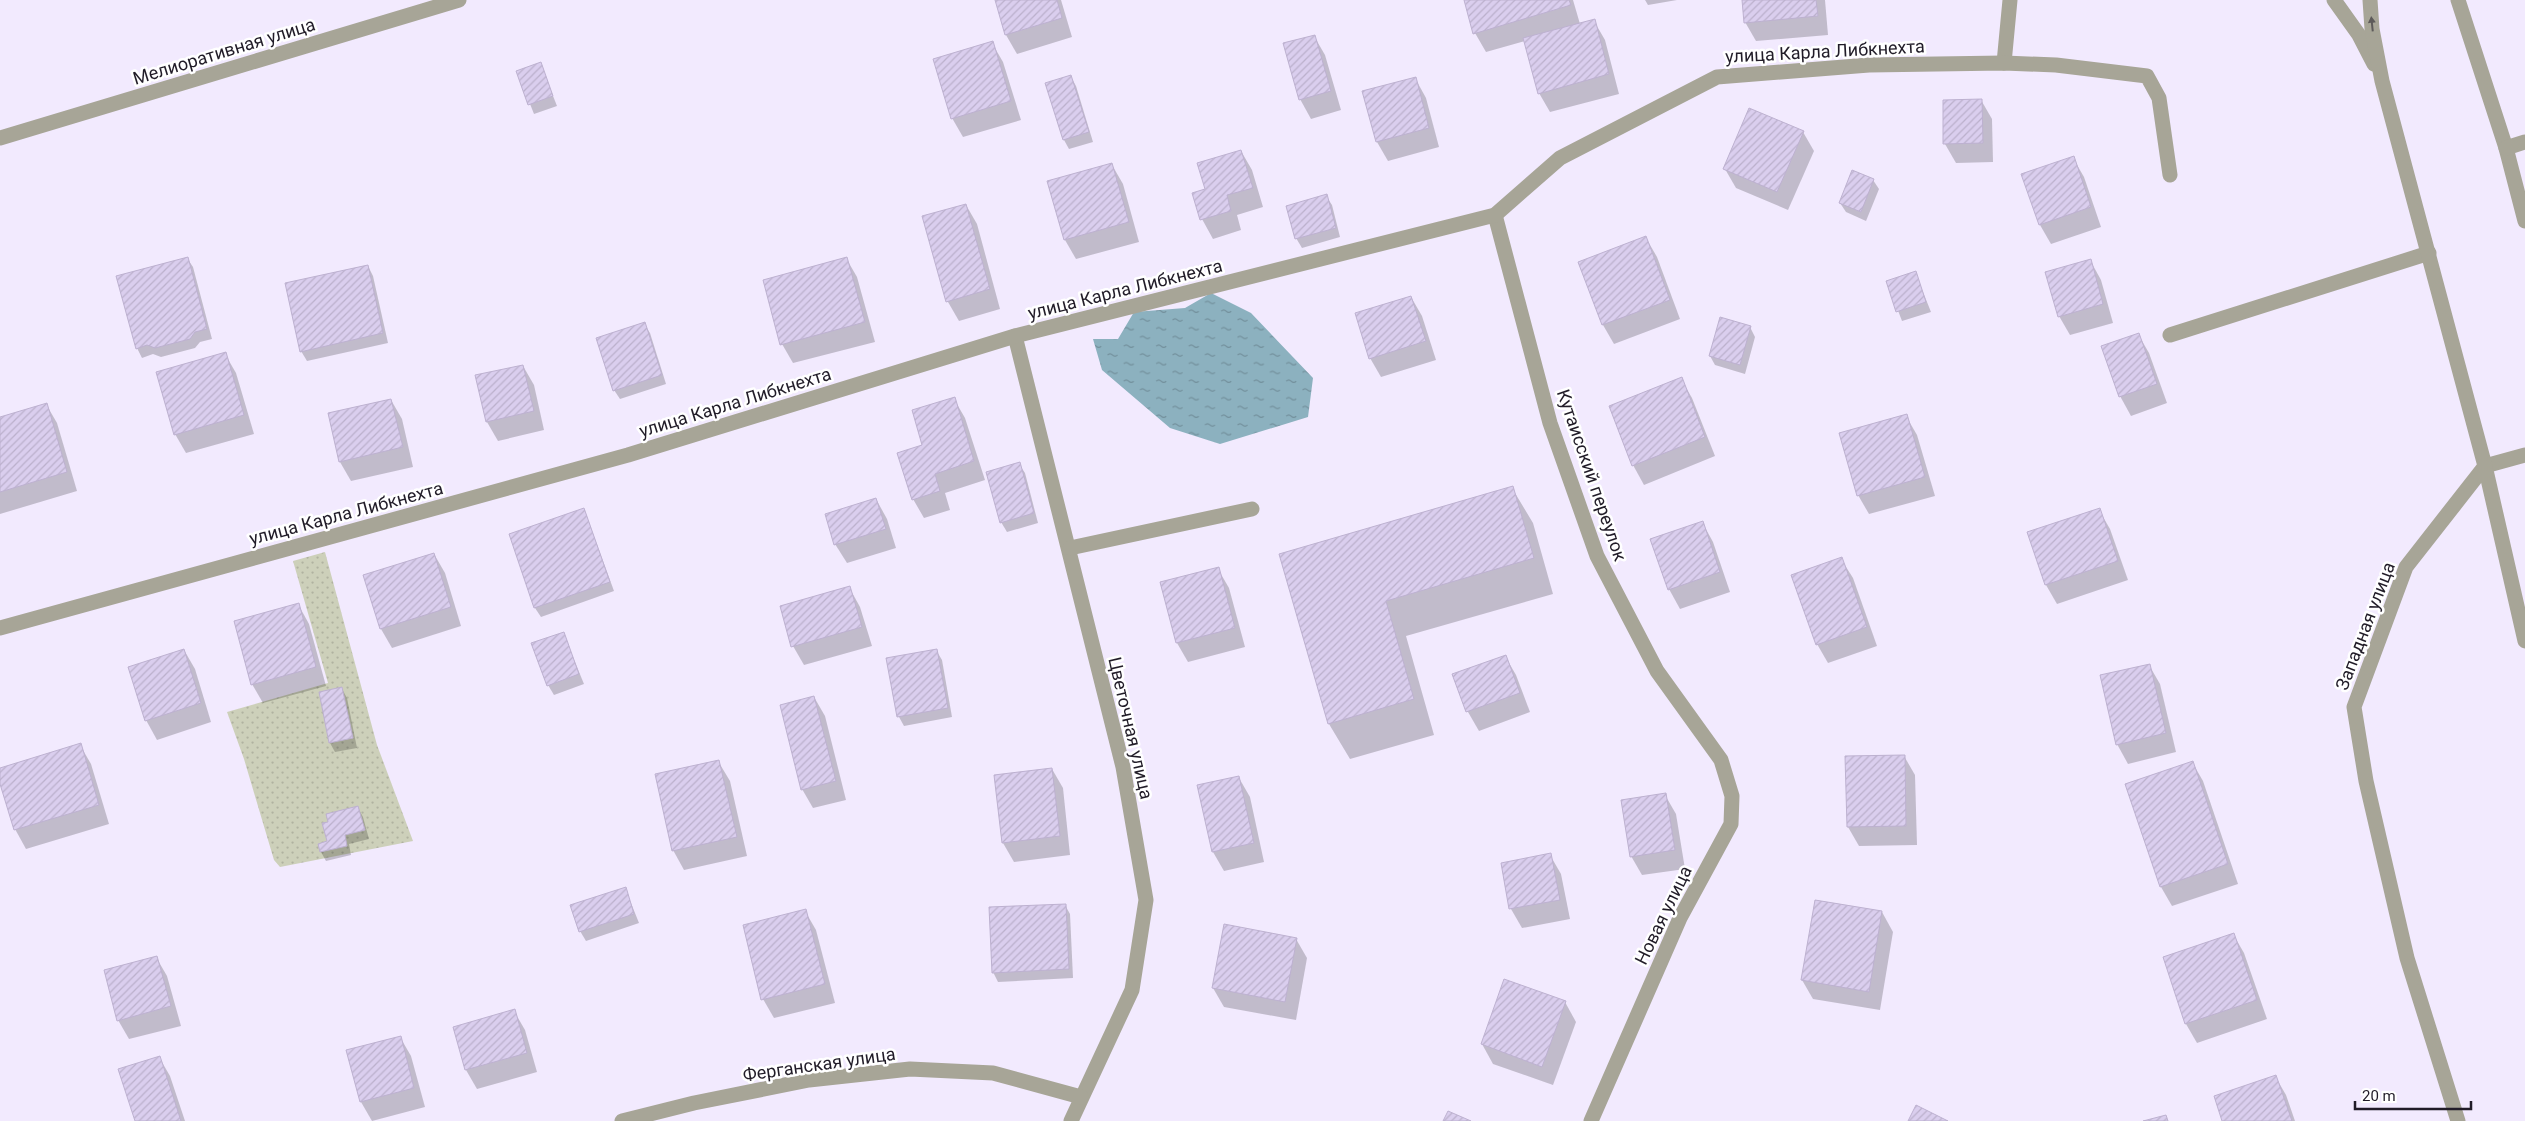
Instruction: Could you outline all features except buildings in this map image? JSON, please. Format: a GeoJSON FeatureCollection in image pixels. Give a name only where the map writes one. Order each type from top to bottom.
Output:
{"type":"FeatureCollection","features":[{"type":"Feature","properties":{"kind":"street","name":"Мелиоративная улица"},"geometry":{"type":"LineString","coordinates":[[0,138],[459,0]]}},
{"type":"Feature","properties":{"kind":"street"},"geometry":{"type":"LineString","coordinates":[[2004,62],[2010,0]]}},
{"type":"Feature","properties":{"kind":"street"},"geometry":{"type":"LineString","coordinates":[[2334,0],[2359,35],[2382,81]]}},
{"type":"Feature","properties":{"kind":"street"},"geometry":{"type":"LineString","coordinates":[[2370,0],[2372,29],[2382,81],[2485,466],[2525,640]]}},
{"type":"Feature","properties":{"kind":"street"},"geometry":{"type":"LineString","coordinates":[[2458,0],[2506,148],[2525,221]]}},
{"type":"Feature","properties":{"kind":"street","name":"улица Карла Либкнехта"},"geometry":{"type":"LineString","coordinates":[[0,628],[628,455],[1015,336],[1495,216],[1560,158],[1717,76],[1869,64],[2004,62],[2056,65],[2147,76],[2159,98],[2170,174]]}},
{"type":"Feature","properties":{"kind":"street"},"geometry":{"type":"LineString","coordinates":[[2506,148],[2525,142]]}},
{"type":"Feature","properties":{"kind":"street","name":"Кутаисский переулок"},"geometry":{"type":"LineString","coordinates":[[1495,216],[1550,423],[1597,556],[1657,671],[1698,728]]}},
{"type":"Feature","properties":{"kind":"street"},"geometry":{"type":"LineString","coordinates":[[2170,335],[2429,253]]}},
{"type":"Feature","properties":{"kind":"street","name":"Цветочная улица"},"geometry":{"type":"LineString","coordinates":[[1015,336],[1070,548],[1123,768],[1146,900],[1132,990],[1071,1121]]}},
{"type":"Feature","properties":{"kind":"street"},"geometry":{"type":"LineString","coordinates":[[2485,466],[2525,455]]}},
{"type":"Feature","properties":{"kind":"street","name":"Западная улица"},"geometry":{"type":"LineString","coordinates":[[2458,1121],[2407,958],[2366,781],[2354,707],[2406,567],[2485,466]]}},
{"type":"Feature","properties":{"kind":"street"},"geometry":{"type":"LineString","coordinates":[[1070,548],[1252,509]]}},
{"type":"Feature","properties":{"kind":"street","name":"Новая улица"},"geometry":{"type":"LineString","coordinates":[[1591,1121],[1680,918],[1731,824],[1732,796],[1721,760],[1698,728]]}},
{"type":"Feature","properties":{"kind":"street","name":"Ферганская улица"},"geometry":{"type":"LineString","coordinates":[[622,1121],[694,1103],[809,1080],[910,1069],[993,1073],[1081,1098]]}},
{"type":"Feature","properties":{"kind":"green space"},"geometry":{"type":"Polygon","coordinates":[[[325,552],[377,745],[413,841],[280,867],[274,860],[244,759],[227,712],[328,683],[293,561],[325,552]]]}},
{"type":"Feature","properties":{"kind":"water"},"geometry":{"type":"Polygon","coordinates":[[[1211,293],[1251,313],[1313,378],[1308,417],[1220,444],[1170,428],[1102,370],[1093,339],[1118,339],[1134,312],[1185,308],[1211,293]]]}}]}
